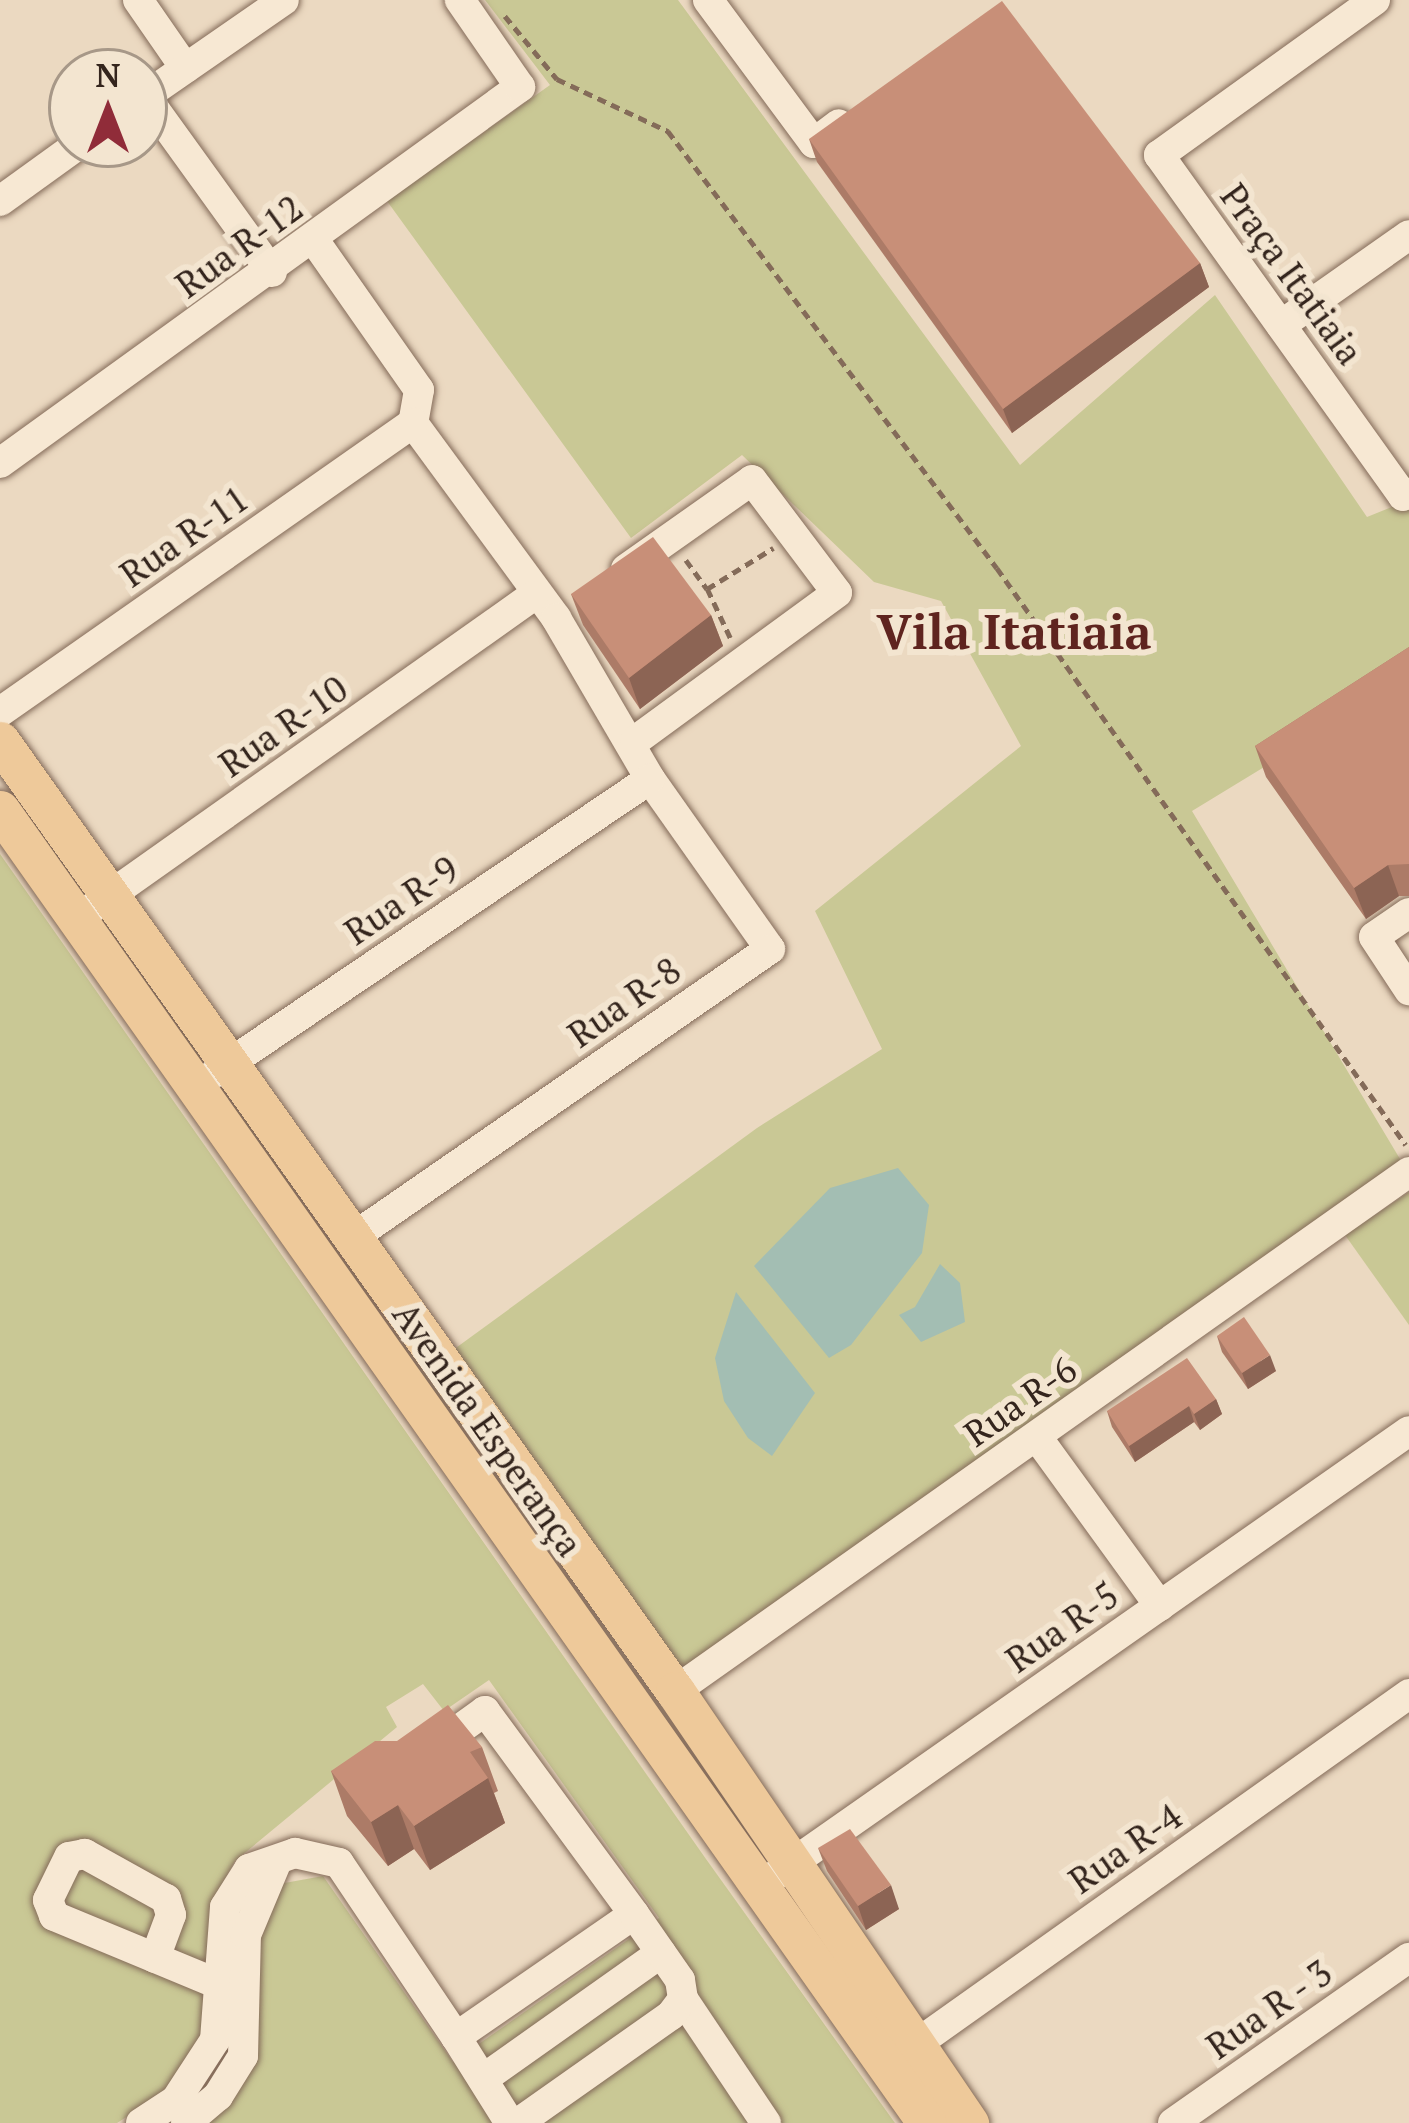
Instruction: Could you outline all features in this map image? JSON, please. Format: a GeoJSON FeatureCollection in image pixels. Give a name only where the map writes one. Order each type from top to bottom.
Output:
{"type":"FeatureCollection","features":[{"type":"Feature","properties":{"kind":"main road","name":"Avenida Esperança"},"geometry":{"type":"LineString","coordinates":[[0,741],[675,1691],[792,1863],[900,2055],[927,2123]]}},
{"type":"Feature","properties":{"kind":"main road","name":"Avenida Esperança"},"geometry":{"type":"LineString","coordinates":[[0,810],[759,1886],[900,2055],[969,2123]]}},
{"type":"Feature","properties":{"kind":"street"},"geometry":{"type":"LineString","coordinates":[[138,0],[185,68]]}},
{"type":"Feature","properties":{"kind":"street"},"geometry":{"type":"LineString","coordinates":[[168,80],[284,0]]}},
{"type":"Feature","properties":{"kind":"street","name":"Rua R-12"},"geometry":{"type":"LineString","coordinates":[[0,463],[272,272],[520,87],[460,0]]}},
{"type":"Feature","properties":{"kind":"street"},"geometry":{"type":"LineString","coordinates":[[708,0],[814,142],[867,104]]}},
{"type":"Feature","properties":{"kind":"street","name":"Praça Itatiaia"},"geometry":{"type":"LineString","coordinates":[[1375,0],[1159,155],[1406,495]]}},
{"type":"Feature","properties":{"kind":"street"},"geometry":{"type":"LineString","coordinates":[[168,128],[272,272]]}},
{"type":"Feature","properties":{"kind":"street"},"geometry":{"type":"LineString","coordinates":[[0,201],[48,166]]}},
{"type":"Feature","properties":{"kind":"street"},"geometry":{"type":"LineString","coordinates":[[1281,325],[1409,235]]}},
{"type":"Feature","properties":{"kind":"street"},"geometry":{"type":"LineString","coordinates":[[314,240],[419,390],[413,423],[533,596],[575,605],[752,480],[837,593],[635,741]]}},
{"type":"Feature","properties":{"kind":"street","name":"Rua R-11"},"geometry":{"type":"LineString","coordinates":[[0,712],[413,423]]}},
{"type":"Feature","properties":{"kind":"street","name":"Rua R-10"},"geometry":{"type":"LineString","coordinates":[[76,918],[533,596]]}},
{"type":"Feature","properties":{"kind":"street"},"geometry":{"type":"LineString","coordinates":[[575,605],[650,778]]}},
{"type":"Feature","properties":{"kind":"street","name":"Rua R-9"},"geometry":{"type":"LineString","coordinates":[[195,1087],[650,778]]}},
{"type":"Feature","properties":{"kind":"street","name":"Rua R-8"},"geometry":{"type":"LineString","coordinates":[[352,1238],[770,949],[650,778]]}},
{"type":"Feature","properties":{"kind":"street"},"geometry":{"type":"LineString","coordinates":[[1409,913],[1373,937],[1409,990]]}},
{"type":"Feature","properties":{"kind":"street","name":"Rua R-6"},"geometry":{"type":"LineString","coordinates":[[675,1691],[1409,1172]]}},
{"type":"Feature","properties":{"kind":"street","name":"Rua R-5"},"geometry":{"type":"LineString","coordinates":[[759,1886],[1409,1431]]}},
{"type":"Feature","properties":{"kind":"street"},"geometry":{"type":"LineString","coordinates":[[1036,1437],[1160,1606]]}},
{"type":"Feature","properties":{"kind":"street","name":"Rua R-4"},"geometry":{"type":"LineString","coordinates":[[900,2055],[1409,1694]]}},
{"type":"Feature","properties":{"kind":"street"},"geometry":{"type":"LineString","coordinates":[[402,1770],[485,1711],[661,1953],[682,1999],[766,2123]]}},
{"type":"Feature","properties":{"kind":"street"},"geometry":{"type":"LineString","coordinates":[[186,2113],[215,2040],[225,1907],[238,1880],[277,1861],[314,1853],[339,1863],[514,2123],[671,2015],[682,1999]]}},
{"type":"Feature","properties":{"kind":"street"},"geometry":{"type":"LineString","coordinates":[[141,2123],[186,2113],[233,2079],[243,2056],[246,1935],[277,1861]]}},
{"type":"Feature","properties":{"kind":"street"},"geometry":{"type":"LineString","coordinates":[[456,2037],[634,1914]]}},
{"type":"Feature","properties":{"kind":"street"},"geometry":{"type":"LineString","coordinates":[[482,2080],[661,1953]]}},
{"type":"Feature","properties":{"kind":"street"},"geometry":{"type":"LineString","coordinates":[[155,1958],[218,1984]]}},
{"type":"Feature","properties":{"kind":"street","name":"Rua R - 3"},"geometry":{"type":"LineString","coordinates":[[1173,2123],[1409,1958]]}},
{"type":"Feature","properties":{"kind":"path"},"geometry":{"type":"LineString","coordinates":[[492,0],[557,79],[668,131],[997,568],[1409,1150]]}},
{"type":"Feature","properties":{"kind":"path"},"geometry":{"type":"LineString","coordinates":[[706,590],[793,535]]}},
{"type":"Feature","properties":{"kind":"path"},"geometry":{"type":"LineString","coordinates":[[670,538],[706,590],[742,662]]}},
{"type":"Feature","properties":{"kind":"shaded area"},"geometry":{"type":"Polygon","coordinates":[[[485,0],[678,0],[1020,465],[1215,295],[1367,517],[1409,500],[1409,679],[1192,811],[1403,1164],[681,1670],[453,1350],[757,1128],[882,1049],[815,911],[1021,746],[941,601],[874,582],[742,455],[631,538],[387,201],[550,85],[485,0]]]}},
{"type":"Feature","properties":{"kind":"shaded area"},"geometry":{"type":"Polygon","coordinates":[[[0,854],[895,2123],[207,2123],[225,2107],[257,1932],[279,1884],[323,1876],[453,2062],[659,1918],[489,1680],[444,1711],[423,1684],[386,1707],[397,1727],[235,1861],[223,1883],[207,2029],[175,2086],[117,2123],[0,2123],[0,854]]]}},
{"type":"Feature","properties":{"kind":"shaded area"},"geometry":{"type":"Polygon","coordinates":[[[898,1168],[929,1205],[922,1253],[851,1345],[829,1358],[754,1266],[830,1188],[898,1168]]]}},
{"type":"Feature","properties":{"kind":"shaded area"},"geometry":{"type":"Polygon","coordinates":[[[1409,1192],[1409,1325],[1345,1235],[1409,1192]]]}},
{"type":"Feature","properties":{"kind":"shaded area"},"geometry":{"type":"Polygon","coordinates":[[[940,1264],[960,1283],[965,1322],[921,1342],[899,1315],[915,1307],[940,1264]]]}},
{"type":"Feature","properties":{"kind":"shaded area"},"geometry":{"type":"Polygon","coordinates":[[[736,1292],[815,1393],[772,1456],[748,1438],[724,1401],[715,1358],[736,1292]]]}},
{"type":"Feature","properties":{"kind":"building"},"geometry":{"type":"Polygon","coordinates":[[[1002,1],[1200,263],[1003,409],[809,139],[1002,1]]]}},
{"type":"Feature","properties":{"kind":"building"},"geometry":{"type":"Polygon","coordinates":[[[653,537],[711,615],[629,678],[571,594],[653,537]]]}},
{"type":"Feature","properties":{"kind":"building"},"geometry":{"type":"Polygon","coordinates":[[[1409,647],[1409,864],[1388,865],[1354,888],[1255,746],[1409,647]]]}},
{"type":"Feature","properties":{"kind":"building"},"geometry":{"type":"Polygon","coordinates":[[[1244,1317],[1270,1355],[1242,1373],[1217,1336],[1244,1317]]]}},
{"type":"Feature","properties":{"kind":"building"},"geometry":{"type":"Polygon","coordinates":[[[1187,1358],[1216,1399],[1194,1414],[1189,1406],[1129,1446],[1107,1411],[1187,1358]]]}},
{"type":"Feature","properties":{"kind":"building"},"geometry":{"type":"Polygon","coordinates":[[[448,1705],[482,1747],[470,1752],[488,1778],[414,1826],[398,1805],[371,1822],[331,1771],[375,1741],[397,1741],[448,1705]]]}},
{"type":"Feature","properties":{"kind":"building"},"geometry":{"type":"Polygon","coordinates":[[[850,1829],[891,1885],[858,1906],[818,1848],[850,1829]]]}},
{"type":"Feature","properties":{"kind":"district","name":"Vila Itatiaia"},"geometry":{"type":"Point","coordinates":[1014,632]}}]}
